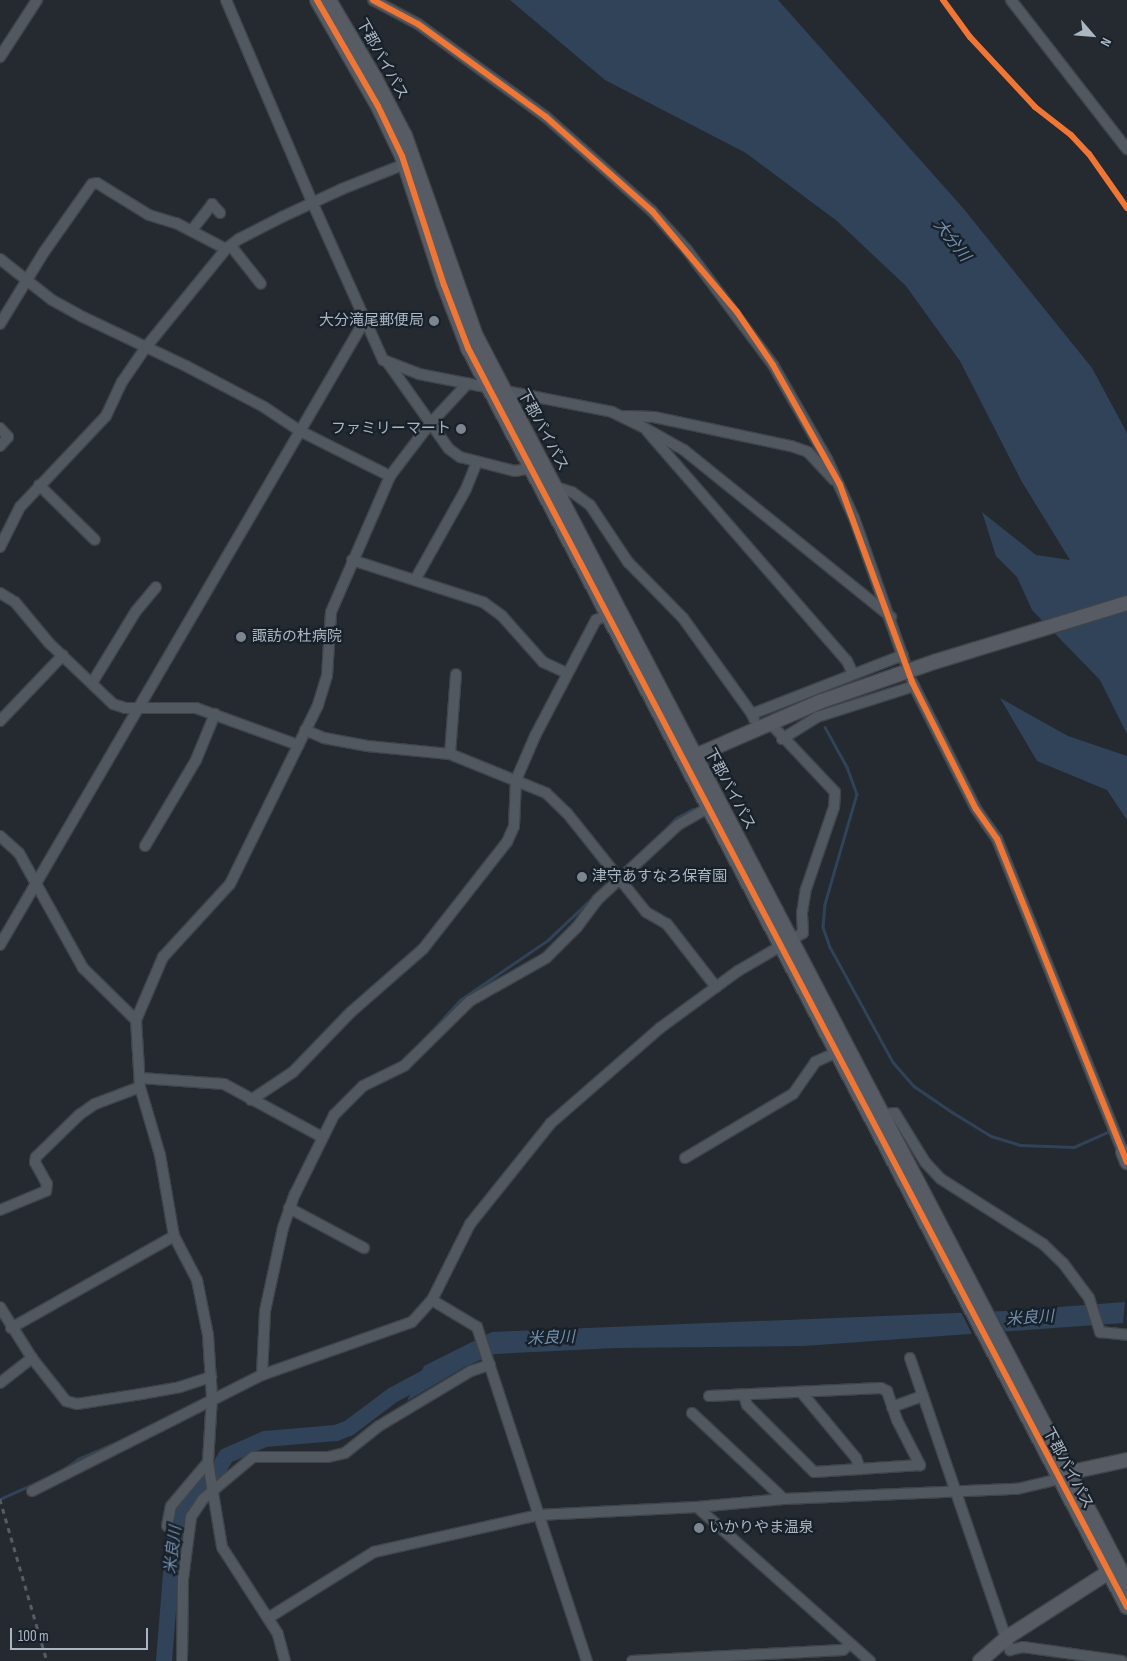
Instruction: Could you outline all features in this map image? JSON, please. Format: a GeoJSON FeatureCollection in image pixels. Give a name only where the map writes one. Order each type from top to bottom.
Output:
{"type":"FeatureCollection","features":[{"type":"Feature","properties":{"kind":"street"},"geometry":{"type":"LineString","coordinates":[[0,57],[37,0]]}},
{"type":"Feature","properties":{"kind":"street"},"geometry":{"type":"LineString","coordinates":[[226,0],[313,204],[365,320],[388,363],[429,424],[449,449],[477,462],[515,471],[537,467]]}},
{"type":"Feature","properties":{"kind":"street"},"geometry":{"type":"LineString","coordinates":[[317,0],[378,106],[405,164],[453,310],[489,387],[537,467],[786,943],[881,1115],[974,1304]]}},
{"type":"Feature","properties":{"kind":"street","name":"下郡バイパス"},"geometry":{"type":"LineString","coordinates":[[330,0],[375,78],[405,136],[476,336],[504,390],[537,467],[553,486],[613,612]]}},
{"type":"Feature","properties":{"kind":"street"},"geometry":{"type":"LineString","coordinates":[[373,0],[418,24],[538,111],[652,211],[736,312],[773,365],[840,485],[891,617],[903,658],[853,674],[759,721],[689,759]]}},
{"type":"Feature","properties":{"kind":"street"},"geometry":{"type":"LineString","coordinates":[[1011,0],[1127,149]]}},
{"type":"Feature","properties":{"kind":"street"},"geometry":{"type":"LineString","coordinates":[[0,547],[20,507],[39,485],[60,468],[106,416],[122,382],[146,346],[228,248],[258,229],[342,189],[405,164]]}},
{"type":"Feature","properties":{"kind":"street"},"geometry":{"type":"LineString","coordinates":[[0,324],[26,281],[92,184],[97,183],[149,215],[192,230],[228,248],[261,284]]}},
{"type":"Feature","properties":{"kind":"street"},"geometry":{"type":"LineString","coordinates":[[192,230],[208,201],[220,213]]}},
{"type":"Feature","properties":{"kind":"street"},"geometry":{"type":"LineString","coordinates":[[0,260],[26,281],[83,318],[146,346],[264,408],[300,432],[390,476]]}},
{"type":"Feature","properties":{"kind":"street"},"geometry":{"type":"LineString","coordinates":[[0,945],[365,320]]}},
{"type":"Feature","properties":{"kind":"street"},"geometry":{"type":"LineString","coordinates":[[388,363],[419,374],[579,404],[620,416],[643,427],[684,450],[891,617]]}},
{"type":"Feature","properties":{"kind":"street"},"geometry":{"type":"LineString","coordinates":[[285,1661],[278,1634],[222,1547],[208,1462],[212,1397],[208,1335],[197,1280],[174,1236],[160,1155],[140,1082],[136,1020],[163,957],[230,884],[318,705],[327,676],[331,612],[390,476],[429,424],[468,383]]}},
{"type":"Feature","properties":{"kind":"street"},"geometry":{"type":"LineString","coordinates":[[620,416],[654,417],[791,446],[808,452],[840,485]]}},
{"type":"Feature","properties":{"kind":"street"},"geometry":{"type":"LineString","coordinates":[[643,427],[846,661],[853,674]]}},
{"type":"Feature","properties":{"kind":"street"},"geometry":{"type":"LineString","coordinates":[[0,428],[8,437],[0,446]]}},
{"type":"Feature","properties":{"kind":"street"},"geometry":{"type":"LineString","coordinates":[[415,580],[466,489],[477,462]]}},
{"type":"Feature","properties":{"kind":"street"},"geometry":{"type":"LineString","coordinates":[[39,485],[95,540]]}},
{"type":"Feature","properties":{"kind":"street"},"geometry":{"type":"LineString","coordinates":[[32,1491],[212,1397],[262,1375],[412,1322],[432,1300],[470,1224],[551,1123],[660,1028],[716,987],[803,932],[802,912],[806,889],[834,807],[835,792],[782,738],[759,721],[683,618],[628,562],[594,509],[572,492],[553,486]]}},
{"type":"Feature","properties":{"kind":"street"},"geometry":{"type":"LineString","coordinates":[[352,560],[483,602],[502,616],[543,662],[567,673]]}},
{"type":"Feature","properties":{"kind":"street"},"geometry":{"type":"LineString","coordinates":[[92,683],[136,611],[156,587]]}},
{"type":"Feature","properties":{"kind":"street"},"geometry":{"type":"LineString","coordinates":[[0,593],[15,602],[48,644],[63,655],[113,704],[138,708],[179,707],[215,714],[298,745]]}},
{"type":"Feature","properties":{"kind":"street"},"geometry":{"type":"LineString","coordinates":[[759,721],[942,660],[1127,602]]}},
{"type":"Feature","properties":{"kind":"street"},"geometry":{"type":"LineString","coordinates":[[251,1100],[293,1072],[351,1012],[435,935],[507,842],[514,826],[516,780],[567,673],[596,620],[613,612]]}},
{"type":"Feature","properties":{"kind":"street"},"geometry":{"type":"LineString","coordinates":[[0,722],[63,655]]}},
{"type":"Feature","properties":{"kind":"street"},"geometry":{"type":"LineString","coordinates":[[450,754],[456,674]]}},
{"type":"Feature","properties":{"kind":"street"},"geometry":{"type":"LineString","coordinates":[[782,738],[816,717],[913,684],[976,809],[998,839],[1125,1157]]}},
{"type":"Feature","properties":{"kind":"street"},"geometry":{"type":"LineString","coordinates":[[146,846],[196,760],[215,714]]}},
{"type":"Feature","properties":{"kind":"street"},"geometry":{"type":"LineString","coordinates":[[305,730],[324,738],[367,746],[450,754],[546,793],[556,802],[646,912],[667,924],[716,987]]}},
{"type":"Feature","properties":{"kind":"street"},"geometry":{"type":"LineString","coordinates":[[262,1375],[265,1311],[271,1274],[289,1208],[322,1137],[346,1100],[363,1086],[404,1066],[470,1001],[546,958],[616,877],[678,825],[714,805]]}},
{"type":"Feature","properties":{"kind":"street"},"geometry":{"type":"LineString","coordinates":[[0,836],[20,852],[83,968],[136,1020]]}},
{"type":"Feature","properties":{"kind":"street"},"geometry":{"type":"LineString","coordinates":[[786,943],[837,1052],[974,1304]]}},
{"type":"Feature","properties":{"kind":"street"},"geometry":{"type":"LineString","coordinates":[[684,1158],[793,1094],[815,1062],[837,1052]]}},
{"type":"Feature","properties":{"kind":"street"},"geometry":{"type":"LineString","coordinates":[[0,1210],[46,1191],[46,1184],[35,1162],[36,1157],[79,1115],[95,1104],[140,1082],[224,1084],[322,1137]]}},
{"type":"Feature","properties":{"kind":"street"},"geometry":{"type":"LineString","coordinates":[[881,1115],[895,1113],[925,1162],[941,1179],[1054,1254],[1084,1290],[1091,1305],[1096,1325],[1103,1333],[1127,1335]]}},
{"type":"Feature","properties":{"kind":"street"},"geometry":{"type":"LineString","coordinates":[[289,1208],[364,1248]]}},
{"type":"Feature","properties":{"kind":"street"},"geometry":{"type":"LineString","coordinates":[[11,1328],[174,1236]]}},
{"type":"Feature","properties":{"kind":"street"},"geometry":{"type":"LineString","coordinates":[[432,1300],[477,1327],[587,1661]]}},
{"type":"Feature","properties":{"kind":"street","name":"下郡バイパス"},"geometry":{"type":"LineString","coordinates":[[974,1304],[1113,1569],[1127,1607]]}},
{"type":"Feature","properties":{"kind":"street"},"geometry":{"type":"LineString","coordinates":[[0,1307],[11,1328],[32,1358],[66,1400],[77,1404],[180,1387],[211,1377]]}},
{"type":"Feature","properties":{"kind":"street"},"geometry":{"type":"LineString","coordinates":[[0,1383],[32,1358]]}},
{"type":"Feature","properties":{"kind":"street"},"geometry":{"type":"LineString","coordinates":[[910,1358],[1010,1650],[1023,1647],[1122,1661]]}},
{"type":"Feature","properties":{"kind":"street"},"geometry":{"type":"LineString","coordinates":[[182,1661],[180,1600],[191,1517],[197,1506],[212,1494],[235,1470],[253,1457],[328,1457],[345,1453],[379,1426],[471,1371],[490,1365]]}},
{"type":"Feature","properties":{"kind":"street"},"geometry":{"type":"LineString","coordinates":[[709,1396],[881,1388],[887,1391],[892,1407],[920,1465],[814,1472],[746,1405],[744,1395]]}},
{"type":"Feature","properties":{"kind":"street"},"geometry":{"type":"LineString","coordinates":[[802,1393],[856,1458],[860,1470]]}},
{"type":"Feature","properties":{"kind":"street"},"geometry":{"type":"LineString","coordinates":[[892,1407],[923,1396]]}},
{"type":"Feature","properties":{"kind":"street"},"geometry":{"type":"LineString","coordinates":[[692,1413],[784,1499]]}},
{"type":"Feature","properties":{"kind":"street"},"geometry":{"type":"LineString","coordinates":[[268,1618],[374,1552],[538,1515],[696,1507],[784,1499],[1017,1489],[1127,1460]]}},
{"type":"Feature","properties":{"kind":"street"},"geometry":{"type":"LineString","coordinates":[[167,1526],[174,1501],[208,1462]]}},
{"type":"Feature","properties":{"kind":"street"},"geometry":{"type":"LineString","coordinates":[[696,1507],[870,1661]]}},
{"type":"Feature","properties":{"kind":"street"},"geometry":{"type":"LineString","coordinates":[[980,1661],[1006,1638],[1113,1569]]}},
{"type":"Feature","properties":{"kind":"street","name":"下郡バイパス"},"geometry":{"type":"LineString","coordinates":[[1113,1569],[1127,1583]]}},
{"type":"Feature","properties":{"kind":"street"},"geometry":{"type":"LineString","coordinates":[[632,1661],[843,1650],[850,1644]]}},
{"type":"Feature","properties":{"kind":"water","name":"大分川"},"geometry":{"type":"Polygon","coordinates":[[[510,0],[778,0],[963,208],[1092,368],[1127,433],[1127,734],[1100,680],[1032,610],[1017,577],[996,556],[982,512],[1036,555],[1070,560],[1022,482],[960,361],[906,286],[837,221],[746,153],[605,80],[510,0]]]}},
{"type":"Feature","properties":{"kind":"water"},"geometry":{"type":"Polygon","coordinates":[[[1000,698],[1068,736],[1127,756],[1127,820],[1107,790],[1037,761],[1000,698]]]}},
{"type":"Feature","properties":{"kind":"water"},"geometry":{"type":"Polygon","coordinates":[[[1125,1302],[1123,1323],[804,1346],[616,1348],[495,1354],[466,1366],[407,1401],[424,1366],[492,1332],[1005,1311],[1125,1302]]]}},
{"type":"Feature","properties":{"kind":"pier"},"geometry":{"type":"Polygon","coordinates":[[[993,1309],[1007,1334],[973,1336],[960,1310],[993,1309]]]}},
{"type":"Feature","properties":{"kind":"waterway"},"geometry":{"type":"LineString","coordinates":[[825,727],[847,767],[857,794],[825,904],[823,927],[830,947],[893,1062],[914,1086],[991,1136],[1020,1145],[1074,1147],[1107,1132]]}},
{"type":"Feature","properties":{"kind":"waterway"},"geometry":{"type":"LineString","coordinates":[[660,835],[676,818],[693,809]]}},
{"type":"Feature","properties":{"kind":"waterway"},"geometry":{"type":"LineString","coordinates":[[430,1033],[460,1000],[548,940],[605,886]]}},
{"type":"Feature","properties":{"kind":"waterway","name":"米良川"},"geometry":{"type":"LineString","coordinates":[[164,1661],[174,1538],[180,1509],[198,1488],[214,1477],[226,1456],[265,1439],[336,1433],[349,1428],[393,1395],[434,1373]]}},
{"type":"Feature","properties":{"kind":"waterway"},"geometry":{"type":"LineString","coordinates":[[61,1471],[78,1459],[124,1439]]}},
{"type":"Feature","properties":{"kind":"waterway"},"geometry":{"type":"LineString","coordinates":[[0,1499],[47,1478]]}},
{"type":"Feature","properties":{"kind":"railway"},"geometry":{"type":"LineString","coordinates":[[0,1499],[47,1661]]}},
{"type":"Feature","properties":{"kind":"cycle path"},"geometry":{"type":"LineString","coordinates":[[317,0],[378,106],[402,156],[444,285],[468,348],[1127,1607]]}},
{"type":"Feature","properties":{"kind":"cycle path"},"geometry":{"type":"LineString","coordinates":[[373,0],[418,24],[546,117],[652,211],[737,312],[773,365],[840,485],[912,682],[976,809],[997,839],[1127,1162]]}},
{"type":"Feature","properties":{"kind":"cycle path"},"geometry":{"type":"LineString","coordinates":[[943,0],[970,37],[1035,107],[1071,135],[1089,154],[1127,208]]}},
{"type":"Feature","properties":{"kind":"place","name":"大分滝尾郵便局"},"geometry":{"type":"Point","coordinates":[434,321]}},
{"type":"Feature","properties":{"kind":"place","name":"ファミリーマート"},"geometry":{"type":"Point","coordinates":[461,429]}},
{"type":"Feature","properties":{"kind":"place","name":"諏訪の杜病院"},"geometry":{"type":"Point","coordinates":[241,637]}},
{"type":"Feature","properties":{"kind":"place","name":"津守あすなろ保育園"},"geometry":{"type":"Point","coordinates":[582,877]}},
{"type":"Feature","properties":{"kind":"place","name":"いかりやま温泉"},"geometry":{"type":"Point","coordinates":[699,1528]}}]}
